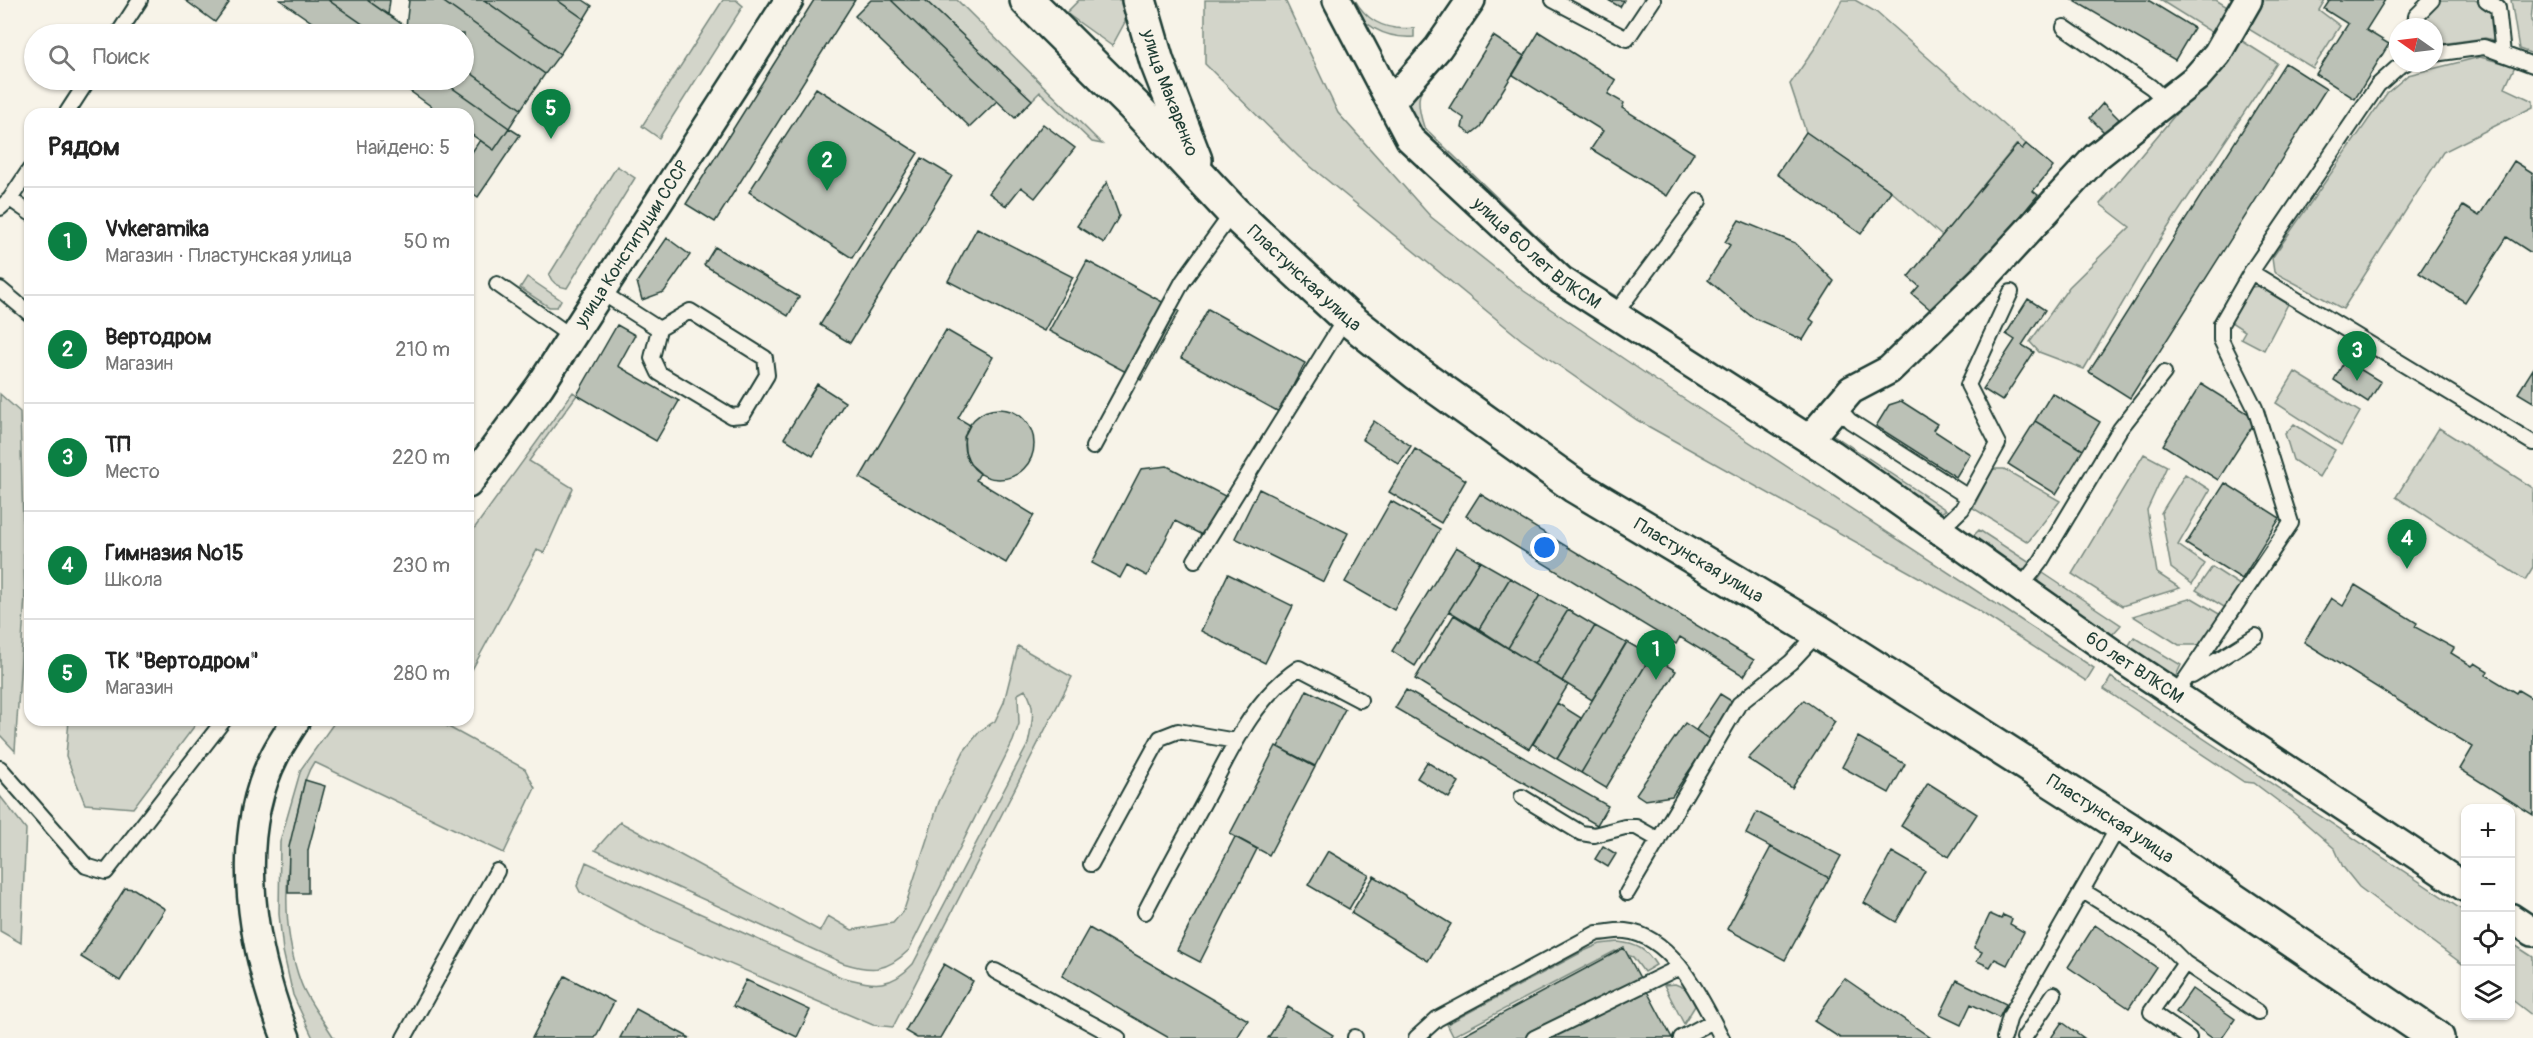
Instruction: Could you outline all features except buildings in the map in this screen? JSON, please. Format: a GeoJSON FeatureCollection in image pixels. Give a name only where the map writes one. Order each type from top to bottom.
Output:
{"type":"FeatureCollection","features":[{"type":"Feature","properties":{"kind":"main road","name":"улица Макаренко"},"geometry":{"type":"LineString","coordinates":[[1139,0],[1177,119],[1205,184]]}},
{"type":"Feature","properties":{"kind":"main road","name":"Пластунская улица"},"geometry":{"type":"LineString","coordinates":[[1041,6],[1233,212],[1346,317],[1486,424],[1575,486],[1818,632],[2120,824],[2437,1038]]}},
{"type":"Feature","properties":{"kind":"street","name":"улица Конституции СССР"},"geometry":{"type":"LineString","coordinates":[[474,476],[540,386],[789,0]]}},
{"type":"Feature","properties":{"kind":"street","name":"улица 60 лет ВЛКСМ"},"geometry":{"type":"LineString","coordinates":[[1337,0],[1410,139],[1561,280],[1809,439]]}},
{"type":"Feature","properties":{"kind":"street"},"geometry":{"type":"LineString","coordinates":[[1391,102],[1438,48],[1471,0]]}},
{"type":"Feature","properties":{"kind":"street"},"geometry":{"type":"LineString","coordinates":[[1809,439],[1851,390],[1889,370],[1989,273],[2096,157],[2168,103],[2196,78],[2217,54],[2247,0]]}},
{"type":"Feature","properties":{"kind":"street","name":"60 лет ВЛКСМ"},"geometry":{"type":"LineString","coordinates":[[1809,439],[2021,587],[2181,687],[2461,884]]}},
{"type":"Feature","properties":{"kind":"street"},"geometry":{"type":"LineString","coordinates":[[286,1038],[273,1004],[260,946],[252,894],[252,835],[261,793],[274,756],[292,726]]}},
{"type":"Feature","properties":{"kind":"street"},"geometry":{"type":"LineString","coordinates":[[2515,920],[2533,932]]}},
{"type":"Feature","properties":{"kind":"lane"},"geometry":{"type":"LineString","coordinates":[[124,24],[140,0]]}},
{"type":"Feature","properties":{"kind":"lane"},"geometry":{"type":"LineString","coordinates":[[1553,0],[1627,39],[1653,0]]}},
{"type":"Feature","properties":{"kind":"lane"},"geometry":{"type":"LineString","coordinates":[[2416,18],[2432,0]]}},
{"type":"Feature","properties":{"kind":"lane"},"geometry":{"type":"LineString","coordinates":[[2486,0],[2498,8],[2503,54]]}},
{"type":"Feature","properties":{"kind":"lane"},"geometry":{"type":"LineString","coordinates":[[2064,27],[2151,87],[2168,103]]}},
{"type":"Feature","properties":{"kind":"lane"},"geometry":{"type":"LineString","coordinates":[[2443,53],[2484,47],[2533,65]]}},
{"type":"Feature","properties":{"kind":"lane"},"geometry":{"type":"LineString","coordinates":[[2181,687],[2291,523],[2256,412],[2221,340],[2221,324],[2252,272],[2378,85],[2392,72]]}},
{"type":"Feature","properties":{"kind":"lane"},"geometry":{"type":"LineString","coordinates":[[70,108],[82,90]]}},
{"type":"Feature","properties":{"kind":"lane"},"geometry":{"type":"LineString","coordinates":[[24,177],[5,203],[24,211]]}},
{"type":"Feature","properties":{"kind":"lane"},"geometry":{"type":"LineString","coordinates":[[1615,314],[1699,201]]}},
{"type":"Feature","properties":{"kind":"lane"},"geometry":{"type":"LineString","coordinates":[[1093,447],[1183,281],[1233,212]]}},
{"type":"Feature","properties":{"kind":"lane"},"geometry":{"type":"LineString","coordinates":[[2252,272],[2533,443]]}},
{"type":"Feature","properties":{"kind":"lane"},"geometry":{"type":"LineString","coordinates":[[497,284],[572,337]]}},
{"type":"Feature","properties":{"kind":"lane"},"geometry":{"type":"LineString","coordinates":[[0,289],[24,309]]}},
{"type":"Feature","properties":{"kind":"lane"},"geometry":{"type":"LineString","coordinates":[[601,292],[659,329]]}},
{"type":"Feature","properties":{"kind":"lane"},"geometry":{"type":"LineString","coordinates":[[1940,530],[1962,508],[1998,444],[1968,385],[2011,292]]}},
{"type":"Feature","properties":{"kind":"lane"},"geometry":{"type":"LineString","coordinates":[[690,311],[765,358],[767,375],[743,415],[731,416],[658,373],[652,358],[659,329],[690,311]]}},
{"type":"Feature","properties":{"kind":"lane"},"geometry":{"type":"LineString","coordinates":[[1195,560],[1346,317]]}},
{"type":"Feature","properties":{"kind":"lane"},"geometry":{"type":"LineString","coordinates":[[2021,587],[2041,561],[2120,429],[2164,373]]}},
{"type":"Feature","properties":{"kind":"lane"},"geometry":{"type":"LineString","coordinates":[[1837,407],[1850,421],[1968,497]]}},
{"type":"Feature","properties":{"kind":"lane"},"geometry":{"type":"LineString","coordinates":[[1627,893],[1739,704],[1791,662],[1818,632]]}},
{"type":"Feature","properties":{"kind":"lane"},"geometry":{"type":"LineString","coordinates":[[2181,687],[2256,636]]}},
{"type":"Feature","properties":{"kind":"lane"},"geometry":{"type":"LineString","coordinates":[[1145,912],[1236,741],[1266,697],[1284,678],[1299,668],[1360,700]]}},
{"type":"Feature","properties":{"kind":"lane"},"geometry":{"type":"LineString","coordinates":[[0,768],[86,866],[106,872],[219,726]]}},
{"type":"Feature","properties":{"kind":"lane"},"geometry":{"type":"LineString","coordinates":[[1091,864],[1160,738],[1178,731],[1236,741]]}},
{"type":"Feature","properties":{"kind":"lane"},"geometry":{"type":"LineString","coordinates":[[1522,797],[1581,833],[1594,835],[1625,827],[1636,827],[1659,840]]}},
{"type":"Feature","properties":{"kind":"lane"},"geometry":{"type":"LineString","coordinates":[[2004,1038],[2010,1016],[2120,824]]}},
{"type":"Feature","properties":{"kind":"lane"},"geometry":{"type":"LineString","coordinates":[[404,1038],[497,870]]}},
{"type":"Feature","properties":{"kind":"lane"},"geometry":{"type":"LineString","coordinates":[[2083,891],[2161,939],[2185,963],[2258,1012]]}},
{"type":"Feature","properties":{"kind":"lane"},"geometry":{"type":"LineString","coordinates":[[1416,1038],[1437,1019],[1597,933],[1626,931],[1645,938],[1661,948],[1689,977],[1722,1038]]}},
{"type":"Feature","properties":{"kind":"lane"},"geometry":{"type":"LineString","coordinates":[[2185,963],[2151,1012],[2189,1038]]}},
{"type":"Feature","properties":{"kind":"lane"},"geometry":{"type":"LineString","coordinates":[[1534,1038],[1680,967]]}},
{"type":"Feature","properties":{"kind":"lane"},"geometry":{"type":"LineString","coordinates":[[995,971],[1118,1038]]}},
{"type":"Feature","properties":{"kind":"lane"},"geometry":{"type":"LineString","coordinates":[[2024,1038],[2054,994]]}},
{"type":"Feature","properties":{"kind":"lane"},"geometry":{"type":"LineString","coordinates":[[1682,1038],[1713,1021]]}},
{"type":"Feature","properties":{"kind":"shaded area"},"geometry":{"type":"Polygon","coordinates":[[[723,0],[736,0],[743,6],[659,138],[642,126],[723,0]]]}},
{"type":"Feature","properties":{"kind":"shaded area"},"geometry":{"type":"Polygon","coordinates":[[[925,0],[957,0],[1102,144],[1092,142],[1040,92],[1032,100],[925,0]]]}},
{"type":"Feature","properties":{"kind":"shaded area"},"geometry":{"type":"Polygon","coordinates":[[[1079,0],[1124,0],[1125,22],[1112,46],[1066,13],[1079,0]]]}},
{"type":"Feature","properties":{"kind":"shaded area"},"geometry":{"type":"Polygon","coordinates":[[[1205,0],[1285,0],[1338,113],[1431,217],[1524,291],[1655,380],[2094,668],[2086,681],[1976,609],[1637,420],[1522,340],[1299,157],[1205,64],[1205,0]]]}},
{"type":"Feature","properties":{"kind":"shaded area"},"geometry":{"type":"Polygon","coordinates":[[[1346,0],[1355,0],[1366,14],[1380,24],[1396,28],[1414,28],[1414,37],[1393,36],[1375,29],[1359,17],[1346,0]]]}},
{"type":"Feature","properties":{"kind":"shaded area"},"geometry":{"type":"Polygon","coordinates":[[[1842,0],[1855,0],[1876,12],[2026,144],[2022,149],[2016,145],[1942,236],[1891,191],[1806,132],[1790,84],[1815,48],[1842,0]]]}},
{"type":"Feature","properties":{"kind":"shaded area"},"geometry":{"type":"Polygon","coordinates":[[[2160,0],[2216,0],[2229,8],[2216,35],[2160,0]]]}},
{"type":"Feature","properties":{"kind":"shaded area"},"geometry":{"type":"Polygon","coordinates":[[[2255,0],[2325,0],[2319,10],[2340,26],[2313,68],[2242,25],[2255,0]]]}},
{"type":"Feature","properties":{"kind":"shaded area"},"geometry":{"type":"Polygon","coordinates":[[[2440,0],[2475,0],[2494,10],[2497,41],[2485,38],[2443,44],[2443,18],[2421,18],[2440,0]]]}},
{"type":"Feature","properties":{"kind":"shaded area"},"geometry":{"type":"Polygon","coordinates":[[[2511,0],[2533,0],[2531,21],[2533,23],[2533,54],[2519,49],[2511,0]]]}},
{"type":"Feature","properties":{"kind":"shaded area"},"geometry":{"type":"Polygon","coordinates":[[[2239,39],[2277,63],[2159,241],[2084,369],[2039,352],[2030,342],[2069,287],[2130,227],[2100,204],[2239,39]]]}},
{"type":"Feature","properties":{"kind":"shaded area"},"geometry":{"type":"Polygon","coordinates":[[[2480,57],[2515,66],[2505,88],[2533,101],[2533,107],[2443,152],[2343,309],[2274,272],[2272,258],[2387,93],[2408,75],[2420,72],[2443,72],[2443,66],[2480,57]]]}},
{"type":"Feature","properties":{"kind":"shaded area"},"geometry":{"type":"Polygon","coordinates":[[[1436,66],[1420,95],[1419,108],[1424,127],[1572,270],[1619,298],[1612,305],[1564,274],[1428,146],[1402,96],[1436,66]]]}},
{"type":"Feature","properties":{"kind":"shaded area"},"geometry":{"type":"Polygon","coordinates":[[[617,166],[635,178],[567,288],[559,286],[549,275],[617,166]]]}},
{"type":"Feature","properties":{"kind":"shaded area"},"geometry":{"type":"Polygon","coordinates":[[[527,277],[561,300],[557,307],[549,307],[520,288],[527,277]]]}},
{"type":"Feature","properties":{"kind":"shaded area"},"geometry":{"type":"Polygon","coordinates":[[[2260,286],[2288,304],[2264,350],[2241,338],[2245,331],[2231,322],[2251,287],[2260,286]]]}},
{"type":"Feature","properties":{"kind":"shaded area"},"geometry":{"type":"Polygon","coordinates":[[[2295,372],[2360,412],[2341,445],[2276,403],[2295,372]]]}},
{"type":"Feature","properties":{"kind":"shaded area"},"geometry":{"type":"Polygon","coordinates":[[[573,392],[577,395],[529,461],[573,488],[544,553],[537,550],[474,666],[474,529],[573,392]]]}},
{"type":"Feature","properties":{"kind":"shaded area"},"geometry":{"type":"Polygon","coordinates":[[[0,394],[20,412],[24,612],[15,751],[0,735],[0,394]]]}},
{"type":"Feature","properties":{"kind":"shaded area"},"geometry":{"type":"Polygon","coordinates":[[[2294,424],[2335,450],[2319,477],[2293,460],[2285,434],[2294,424]]]}},
{"type":"Feature","properties":{"kind":"shaded area"},"geometry":{"type":"Polygon","coordinates":[[[2439,428],[2533,488],[2533,567],[2525,580],[2396,497],[2439,428]]]}},
{"type":"Feature","properties":{"kind":"shaded area"},"geometry":{"type":"Polygon","coordinates":[[[1829,432],[1946,510],[1934,516],[1824,440],[1829,432]]]}},
{"type":"Feature","properties":{"kind":"shaded area"},"geometry":{"type":"Polygon","coordinates":[[[2144,454],[2167,466],[2147,510],[2157,573],[2180,588],[2122,606],[2072,574],[2144,454]]]}},
{"type":"Feature","properties":{"kind":"shaded area"},"geometry":{"type":"Polygon","coordinates":[[[1993,469],[2004,469],[2060,501],[2028,542],[1973,508],[1993,469]]]}},
{"type":"Feature","properties":{"kind":"shaded area"},"geometry":{"type":"Polygon","coordinates":[[[2185,474],[2210,490],[2178,545],[2205,564],[2192,584],[2171,568],[2161,513],[2185,474]]]}},
{"type":"Feature","properties":{"kind":"shaded area"},"geometry":{"type":"Polygon","coordinates":[[[1979,530],[2030,563],[2024,572],[1970,539],[1979,530]]]}},
{"type":"Feature","properties":{"kind":"shaded area"},"geometry":{"type":"Polygon","coordinates":[[[2212,567],[2243,587],[2229,610],[2196,590],[2212,567]]]}},
{"type":"Feature","properties":{"kind":"shaded area"},"geometry":{"type":"Polygon","coordinates":[[[2043,573],[2121,625],[2112,635],[2036,583],[2043,573]]]}},
{"type":"Feature","properties":{"kind":"shaded area"},"geometry":{"type":"Polygon","coordinates":[[[2192,598],[2221,615],[2200,645],[2179,645],[2133,616],[2192,598]]]}},
{"type":"Feature","properties":{"kind":"shaded area"},"geometry":{"type":"Polygon","coordinates":[[[2134,637],[2181,665],[2174,680],[2126,650],[2134,637]]]}},
{"type":"Feature","properties":{"kind":"shaded area"},"geometry":{"type":"Polygon","coordinates":[[[1018,646],[1072,677],[893,1027],[873,1025],[655,932],[580,892],[577,886],[586,862],[841,977],[872,983],[888,982],[896,978],[913,964],[1028,744],[1032,709],[1025,690],[1018,694],[1019,724],[1013,741],[909,950],[886,966],[871,969],[843,963],[595,850],[620,822],[820,931],[828,916],[852,930],[893,923],[904,910],[939,802],[964,751],[980,731],[995,721],[1004,702],[1018,646]]]}},
{"type":"Feature","properties":{"kind":"shaded area"},"geometry":{"type":"Polygon","coordinates":[[[2111,677],[2461,909],[2461,963],[2359,887],[2343,867],[2335,849],[2294,813],[2254,783],[2244,782],[2104,689],[2111,677]]]}},
{"type":"Feature","properties":{"kind":"shaded area"},"geometry":{"type":"Polygon","coordinates":[[[68,726],[194,726],[133,808],[85,804],[66,756],[68,726]]]}},
{"type":"Feature","properties":{"kind":"shaded area"},"geometry":{"type":"Polygon","coordinates":[[[332,726],[447,726],[525,769],[535,788],[504,853],[314,762],[305,782],[290,849],[287,917],[294,961],[301,983],[334,1038],[313,1038],[293,995],[283,951],[279,914],[280,842],[301,769],[332,726]]]}},
{"type":"Feature","properties":{"kind":"shaded area"},"geometry":{"type":"Polygon","coordinates":[[[0,796],[26,829],[21,943],[0,931],[0,796]]]}},
{"type":"Feature","properties":{"kind":"shaded area"},"geometry":{"type":"Polygon","coordinates":[[[1618,942],[1640,948],[1656,965],[1644,972],[1633,957],[1615,951],[1453,1036],[1447,1024],[1584,951],[1600,944],[1618,942]]]}},
{"type":"Feature","properties":{"kind":"shaded area"},"geometry":{"type":"Polygon","coordinates":[[[2515,945],[2533,957],[2533,1016],[2515,1002],[2515,945]]]}},
{"type":"Feature","properties":{"kind":"shaded area"},"geometry":{"type":"Polygon","coordinates":[[[1675,984],[1687,989],[1695,1006],[1684,1024],[1664,985],[1675,984]]]}},
{"type":"Feature","properties":{"kind":"place","name":"ТК \"Вертодром\""},"geometry":{"type":"Point","coordinates":[551,139]}},
{"type":"Feature","properties":{"kind":"place","name":"Вертодром"},"geometry":{"type":"Point","coordinates":[827,191]}},
{"type":"Feature","properties":{"kind":"place","name":"ТП"},"geometry":{"type":"Point","coordinates":[2357,381]}},
{"type":"Feature","properties":{"kind":"place","name":"Гимназия №15"},"geometry":{"type":"Point","coordinates":[2407,569]}},
{"type":"Feature","properties":{"kind":"place","name":"Vvkeramika"},"geometry":{"type":"Point","coordinates":[1656,680]}}]}
